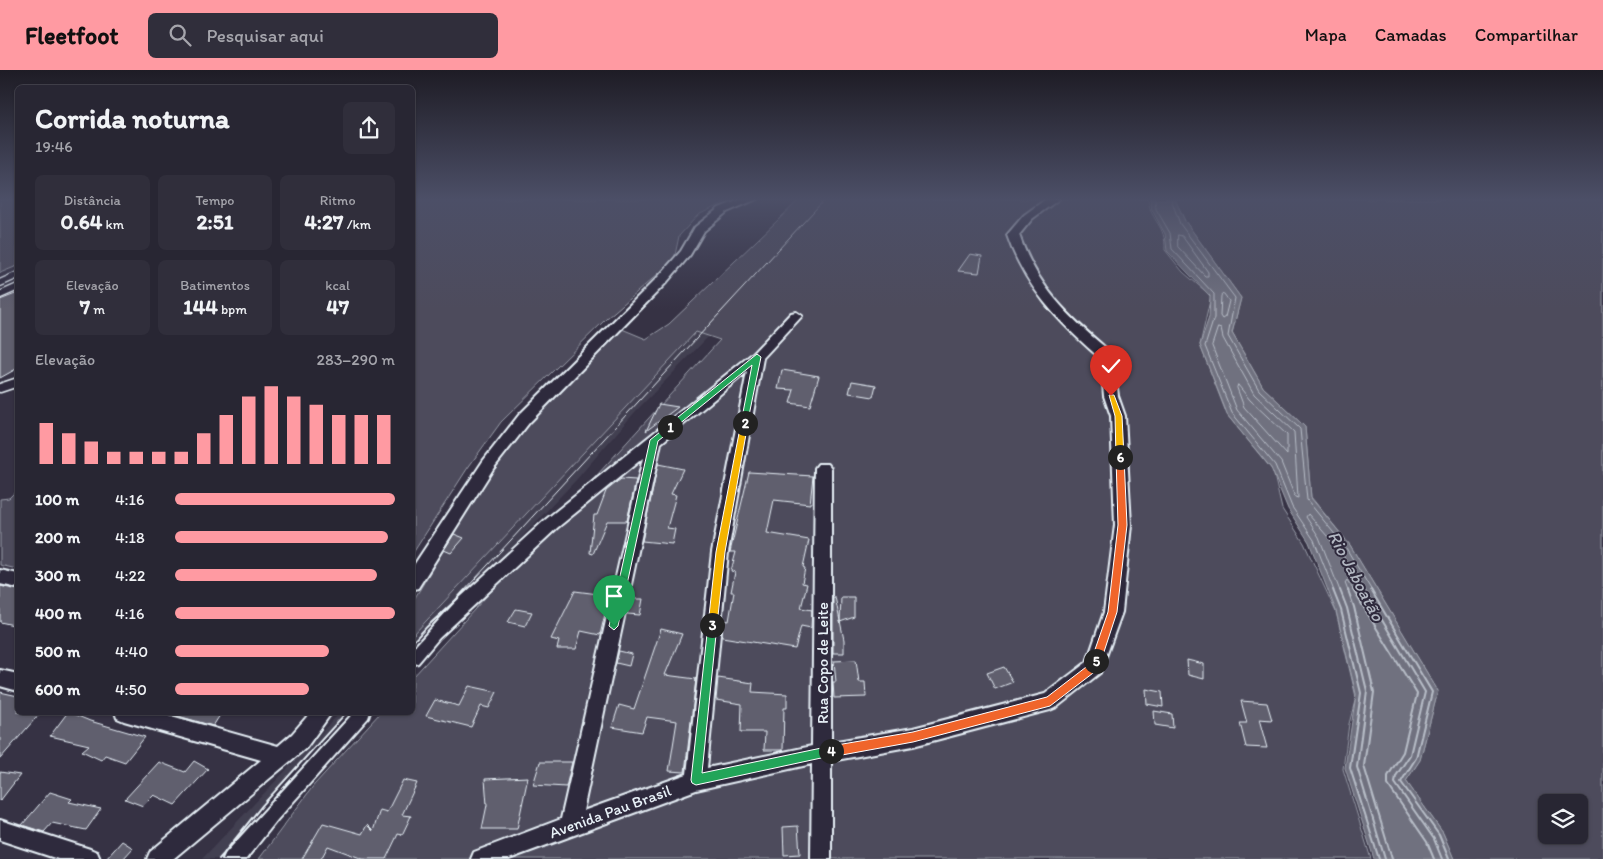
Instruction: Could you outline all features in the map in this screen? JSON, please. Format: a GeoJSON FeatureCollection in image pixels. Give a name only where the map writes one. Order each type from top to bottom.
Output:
{"type":"FeatureCollection","features":[{"type":"Feature","properties":{"kind":"street"},"geometry":{"type":"LineString","coordinates":[[415,578],[505,441],[524,419],[664,279],[686,252],[693,236]]}},
{"type":"Feature","properties":{"kind":"street","name":"Avenida Pau Brasil"},"geometry":{"type":"LineString","coordinates":[[481,859],[696,780],[821,753],[913,737],[1050,701],[1094,667],[1113,612],[1122,525],[1118,416],[1111,396],[1108,357],[1076,330],[1038,290],[1017,252],[1013,236]]}},
{"type":"Feature","properties":{"kind":"street"},"geometry":{"type":"LineString","coordinates":[[415,654],[433,633],[552,524],[757,357],[796,316]]}},
{"type":"Feature","properties":{"kind":"street"},"geometry":{"type":"LineString","coordinates":[[696,780],[720,552],[757,357]]}},
{"type":"Feature","properties":{"kind":"street"},"geometry":{"type":"LineString","coordinates":[[570,825],[654,440]]}},
{"type":"Feature","properties":{"kind":"street","name":"Rua Copo de Leite"},"geometry":{"type":"LineString","coordinates":[[821,859],[823,468]]}},
{"type":"Feature","properties":{"kind":"street"},"geometry":{"type":"LineString","coordinates":[[0,577],[15,580]]}},
{"type":"Feature","properties":{"kind":"street"},"geometry":{"type":"LineString","coordinates":[[0,678],[15,682]]}},
{"type":"Feature","properties":{"kind":"street"},"geometry":{"type":"LineString","coordinates":[[135,715],[279,756]]}},
{"type":"Feature","properties":{"kind":"street"},"geometry":{"type":"LineString","coordinates":[[157,859],[299,741],[321,715]]}},
{"type":"Feature","properties":{"kind":"street"},"geometry":{"type":"LineString","coordinates":[[233,859],[270,813],[358,715]]}},
{"type":"Feature","properties":{"kind":"street"},"geometry":{"type":"LineString","coordinates":[[2,832],[90,859]]}},
{"type":"Feature","properties":{"kind":"lane"},"geometry":{"type":"LineString","coordinates":[[0,283],[15,276]]}},
{"type":"Feature","properties":{"kind":"lane"},"geometry":{"type":"LineString","coordinates":[[0,295],[15,288]]}},
{"type":"Feature","properties":{"kind":"lane"},"geometry":{"type":"LineString","coordinates":[[0,388],[15,383]]}},
{"type":"Feature","properties":{"kind":"shaded area"},"geometry":{"type":"Polygon","coordinates":[[[0,236],[15,236],[15,267],[0,273],[0,236]]]}},
{"type":"Feature","properties":{"kind":"shaded area"},"geometry":{"type":"Polygon","coordinates":[[[415,236],[679,236],[674,260],[607,318],[501,422],[467,469],[415,550],[415,236]]]}},
{"type":"Feature","properties":{"kind":"shaded area"},"geometry":{"type":"Polygon","coordinates":[[[761,236],[1164,236],[1165,250],[1183,272],[1211,296],[1200,345],[1227,415],[1273,471],[1282,509],[1304,543],[1336,612],[1356,697],[1349,724],[1343,769],[1371,859],[259,859],[314,785],[378,715],[415,715],[415,675],[720,340],[696,332],[415,633],[415,598],[489,474],[527,425],[622,329],[646,339],[669,324],[761,236]]]}},
{"type":"Feature","properties":{"kind":"shaded area"},"geometry":{"type":"Polygon","coordinates":[[[1196,236],[1603,236],[1603,859],[1454,859],[1443,833],[1406,781],[1420,760],[1438,691],[1350,545],[1311,497],[1305,427],[1263,387],[1232,333],[1241,298],[1196,236]]]}},
{"type":"Feature","properties":{"kind":"shaded area"},"geometry":{"type":"Polygon","coordinates":[[[778,265],[635,412],[576,480],[415,650],[415,632],[566,471],[695,324],[778,265]]]}},
{"type":"Feature","properties":{"kind":"shaded area"},"geometry":{"type":"Polygon","coordinates":[[[15,492],[15,569],[0,565],[0,499],[9,498],[15,492]]]}},
{"type":"Feature","properties":{"kind":"shaded area"},"geometry":{"type":"Polygon","coordinates":[[[338,715],[355,715],[225,859],[202,859],[338,715]]]}},
{"type":"Feature","properties":{"kind":"water","name":"Rio Jaboatão"},"geometry":{"type":"Polygon","coordinates":[[[1165,236],[1196,236],[1241,298],[1232,333],[1263,387],[1305,427],[1311,498],[1350,545],[1438,691],[1420,760],[1406,781],[1443,833],[1454,859],[1374,859],[1345,768],[1356,694],[1336,611],[1309,542],[1288,509],[1271,468],[1228,416],[1200,345],[1209,317],[1210,296],[1167,251],[1165,236]]]}},
{"type":"Feature","properties":{"kind":"building"},"geometry":{"type":"Polygon","coordinates":[[[970,254],[982,256],[979,273],[958,271],[970,254]]]}},
{"type":"Feature","properties":{"kind":"building"},"geometry":{"type":"Polygon","coordinates":[[[15,294],[15,370],[0,378],[0,300],[15,294]]]}},
{"type":"Feature","properties":{"kind":"building"},"geometry":{"type":"Polygon","coordinates":[[[782,370],[819,376],[810,406],[790,403],[794,390],[778,389],[782,370]]]}},
{"type":"Feature","properties":{"kind":"building"},"geometry":{"type":"Polygon","coordinates":[[[852,381],[876,385],[873,397],[849,393],[852,381]]]}},
{"type":"Feature","properties":{"kind":"building"},"geometry":{"type":"Polygon","coordinates":[[[659,404],[678,407],[646,431],[659,404]]]}},
{"type":"Feature","properties":{"kind":"building"},"geometry":{"type":"Polygon","coordinates":[[[658,464],[683,469],[671,494],[676,495],[667,528],[675,529],[672,544],[642,541],[658,464]]]}},
{"type":"Feature","properties":{"kind":"building"},"geometry":{"type":"Polygon","coordinates":[[[749,472],[813,476],[810,504],[774,500],[767,533],[809,540],[803,567],[805,568],[802,583],[807,584],[801,608],[812,610],[811,628],[801,626],[795,649],[722,637],[723,620],[729,621],[734,592],[731,592],[735,572],[731,571],[736,552],[730,552],[749,472]]]}},
{"type":"Feature","properties":{"kind":"building"},"geometry":{"type":"Polygon","coordinates":[[[621,479],[636,480],[627,521],[607,521],[593,554],[590,553],[594,515],[597,515],[606,491],[621,479]]]}},
{"type":"Feature","properties":{"kind":"building"},"geometry":{"type":"Polygon","coordinates":[[[454,534],[464,538],[451,553],[444,550],[454,534]]]}},
{"type":"Feature","properties":{"kind":"building"},"geometry":{"type":"Polygon","coordinates":[[[0,586],[15,589],[15,625],[0,622],[0,586]]]}},
{"type":"Feature","properties":{"kind":"building"},"geometry":{"type":"Polygon","coordinates":[[[575,591],[609,597],[600,635],[581,631],[576,649],[557,649],[559,641],[551,639],[575,591]]]}},
{"type":"Feature","properties":{"kind":"building"},"geometry":{"type":"Polygon","coordinates":[[[833,597],[835,597],[844,640],[844,653],[833,653],[833,597]]]}},
{"type":"Feature","properties":{"kind":"building"},"geometry":{"type":"Polygon","coordinates":[[[841,597],[854,597],[854,617],[840,622],[841,597]]]}},
{"type":"Feature","properties":{"kind":"building"},"geometry":{"type":"Polygon","coordinates":[[[630,599],[643,599],[640,615],[627,614],[630,599]]]}},
{"type":"Feature","properties":{"kind":"building"},"geometry":{"type":"Polygon","coordinates":[[[516,609],[532,612],[525,626],[508,622],[516,609]]]}},
{"type":"Feature","properties":{"kind":"building"},"geometry":{"type":"Polygon","coordinates":[[[661,629],[682,634],[665,675],[696,679],[685,772],[669,771],[677,721],[647,717],[642,732],[612,727],[619,705],[634,709],[661,629]]]}},
{"type":"Feature","properties":{"kind":"building"},"geometry":{"type":"Polygon","coordinates":[[[619,651],[632,654],[629,666],[616,663],[619,651]]]}},
{"type":"Feature","properties":{"kind":"building"},"geometry":{"type":"Polygon","coordinates":[[[856,660],[859,682],[865,682],[866,697],[834,698],[833,682],[836,682],[834,661],[856,660]]]}},
{"type":"Feature","properties":{"kind":"building"},"geometry":{"type":"Polygon","coordinates":[[[1187,660],[1204,664],[1204,679],[1188,675],[1187,660]]]}},
{"type":"Feature","properties":{"kind":"building"},"geometry":{"type":"Polygon","coordinates":[[[1004,667],[1013,682],[995,689],[987,673],[1004,667]]]}},
{"type":"Feature","properties":{"kind":"building"},"geometry":{"type":"Polygon","coordinates":[[[718,678],[753,683],[752,692],[787,694],[787,708],[784,708],[783,750],[764,750],[765,732],[741,732],[742,704],[716,700],[718,678]]]}},
{"type":"Feature","properties":{"kind":"building"},"geometry":{"type":"Polygon","coordinates":[[[469,686],[497,692],[489,708],[481,706],[471,727],[426,716],[435,700],[459,706],[469,686]]]}},
{"type":"Feature","properties":{"kind":"building"},"geometry":{"type":"Polygon","coordinates":[[[1146,689],[1162,692],[1163,707],[1147,704],[1146,689]]]}},
{"type":"Feature","properties":{"kind":"building"},"geometry":{"type":"Polygon","coordinates":[[[0,692],[15,695],[15,715],[38,715],[0,759],[0,692]]]}},
{"type":"Feature","properties":{"kind":"building"},"geometry":{"type":"Polygon","coordinates":[[[1241,701],[1267,703],[1272,720],[1259,719],[1267,748],[1246,747],[1240,723],[1247,723],[1241,701]]]}},
{"type":"Feature","properties":{"kind":"building"},"geometry":{"type":"Polygon","coordinates":[[[1154,711],[1172,714],[1173,728],[1155,725],[1154,711]]]}},
{"type":"Feature","properties":{"kind":"building"},"geometry":{"type":"Polygon","coordinates":[[[66,715],[75,715],[145,737],[125,762],[105,755],[101,760],[82,751],[89,745],[50,736],[66,715]]]}},
{"type":"Feature","properties":{"kind":"building"},"geometry":{"type":"Polygon","coordinates":[[[175,715],[220,715],[213,726],[175,715]]]}},
{"type":"Feature","properties":{"kind":"building"},"geometry":{"type":"Polygon","coordinates":[[[194,761],[208,769],[175,805],[154,795],[143,806],[125,799],[159,762],[185,772],[194,761]]]}},
{"type":"Feature","properties":{"kind":"building"},"geometry":{"type":"Polygon","coordinates":[[[540,762],[572,762],[566,787],[533,785],[540,762]]]}},
{"type":"Feature","properties":{"kind":"building"},"geometry":{"type":"Polygon","coordinates":[[[0,772],[20,775],[0,801],[0,772]]]}},
{"type":"Feature","properties":{"kind":"building"},"geometry":{"type":"Polygon","coordinates":[[[528,777],[517,829],[482,829],[487,805],[485,779],[528,777]]]}},
{"type":"Feature","properties":{"kind":"building"},"geometry":{"type":"Polygon","coordinates":[[[403,780],[417,783],[402,815],[411,816],[402,835],[398,834],[386,859],[363,859],[328,846],[321,859],[302,859],[323,823],[362,834],[367,825],[373,831],[380,810],[387,812],[403,780]]]}},
{"type":"Feature","properties":{"kind":"building"},"geometry":{"type":"Polygon","coordinates":[[[50,792],[72,799],[69,802],[101,809],[86,830],[52,823],[44,832],[22,825],[50,792]]]}},
{"type":"Feature","properties":{"kind":"building"},"geometry":{"type":"Polygon","coordinates":[[[798,826],[800,854],[784,855],[783,827],[798,826]]]}},
{"type":"Feature","properties":{"kind":"building"},"geometry":{"type":"Polygon","coordinates":[[[122,841],[133,848],[123,859],[106,859],[122,841]]]}},
{"type":"Feature","properties":{"kind":"tram line"},"geometry":{"type":"LineString","coordinates":[[464,591],[791,236]]}},
{"type":"Feature","properties":{"kind":"tram line"},"geometry":{"type":"LineString","coordinates":[[415,645],[465,590]]}},
{"type":"Feature","properties":{"kind":"tram line"},"geometry":{"type":"LineString","coordinates":[[219,859],[350,715]]}},
{"type":"Feature","properties":{"kind":"route"},"geometry":{"type":"LineString","coordinates":[[614,626],[654,440],[757,357],[720,552],[696,780],[821,753],[913,737],[1050,701],[1094,667],[1113,612],[1122,525],[1118,416],[1111,396]]}}]}
